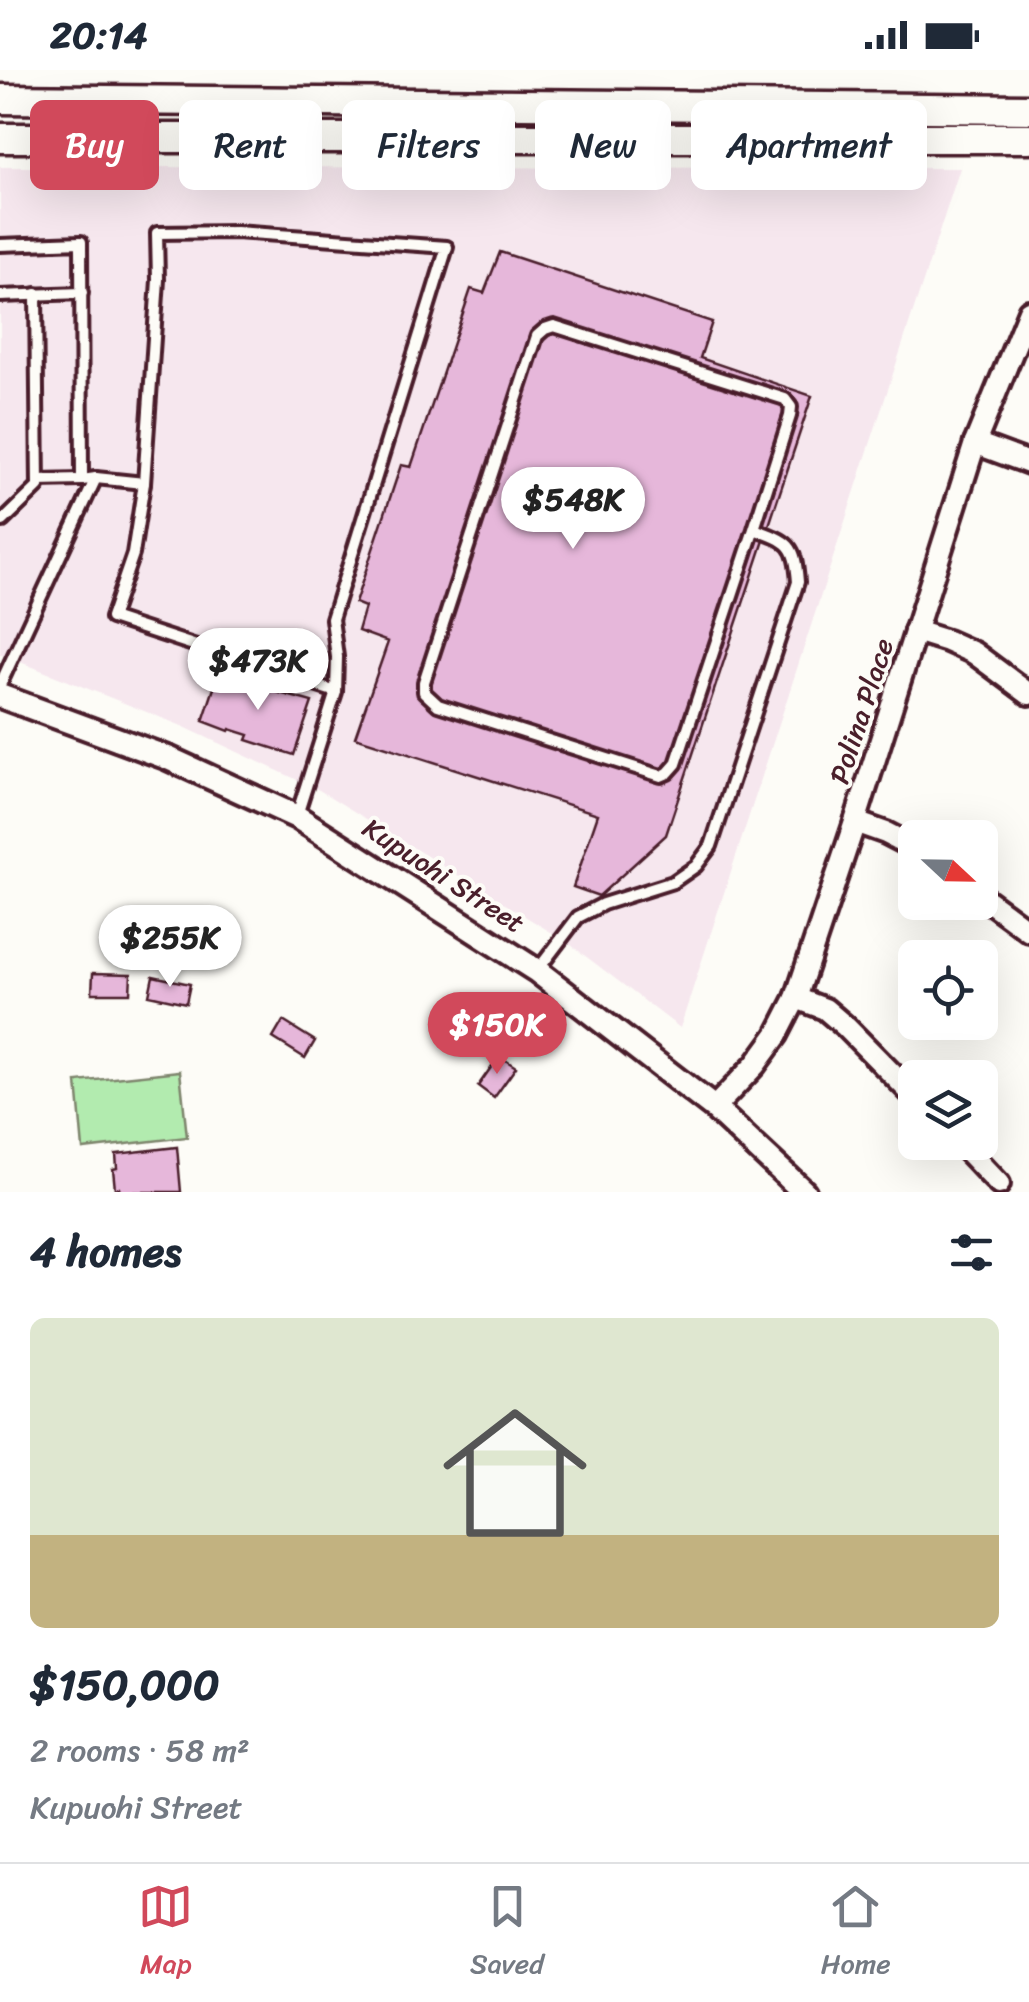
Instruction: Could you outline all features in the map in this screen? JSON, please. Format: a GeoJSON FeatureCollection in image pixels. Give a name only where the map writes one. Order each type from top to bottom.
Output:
{"type":"FeatureCollection","features":[{"type":"Feature","properties":{"kind":"main road"},"geometry":{"type":"LineString","coordinates":[[0,99],[1029,109]]}},
{"type":"Feature","properties":{"kind":"main road"},"geometry":{"type":"LineString","coordinates":[[0,138],[1029,138]]}},
{"type":"Feature","properties":{"kind":"street","name":"Polina Place"},"geometry":{"type":"LineString","coordinates":[[714,1108],[778,1035],[796,998],[974,443],[1029,311]]}},
{"type":"Feature","properties":{"kind":"street"},"geometry":{"type":"LineString","coordinates":[[974,443],[1029,463]]}},
{"type":"Feature","properties":{"kind":"street"},"geometry":{"type":"LineString","coordinates":[[915,630],[974,654],[1029,694]]}},
{"type":"Feature","properties":{"kind":"street","name":"Kupuohi Street"},"geometry":{"type":"LineString","coordinates":[[0,696],[168,758],[297,816],[537,971],[714,1108],[804,1192]]}},
{"type":"Feature","properties":{"kind":"street"},"geometry":{"type":"LineString","coordinates":[[855,822],[898,839]]}},
{"type":"Feature","properties":{"kind":"street"},"geometry":{"type":"LineString","coordinates":[[998,908],[1029,931]]}},
{"type":"Feature","properties":{"kind":"street"},"geometry":{"type":"LineString","coordinates":[[796,998],[825,1009],[898,1080]]}},
{"type":"Feature","properties":{"kind":"street"},"geometry":{"type":"LineString","coordinates":[[976,1160],[999,1184]]}},
{"type":"Feature","properties":{"kind":"lane"},"geometry":{"type":"LineString","coordinates":[[297,816],[336,692],[332,619],[447,247],[236,232],[157,233],[158,280],[144,483],[133,554],[112,618],[336,692]]}},
{"type":"Feature","properties":{"kind":"lane"},"geometry":{"type":"LineString","coordinates":[[0,245],[82,242],[82,480]]}},
{"type":"Feature","properties":{"kind":"lane"},"geometry":{"type":"LineString","coordinates":[[0,296],[82,293]]}},
{"type":"Feature","properties":{"kind":"lane"},"geometry":{"type":"LineString","coordinates":[[0,521],[38,487],[36,294]]}},
{"type":"Feature","properties":{"kind":"lane"},"geometry":{"type":"LineString","coordinates":[[554,326],[786,400],[791,407],[790,416],[754,529],[676,764],[668,773],[661,776],[438,706],[424,692],[424,682],[537,336],[545,329],[554,326]]}},
{"type":"Feature","properties":{"kind":"lane"},"geometry":{"type":"LineString","coordinates":[[38,482],[96,478],[144,483]]}},
{"type":"Feature","properties":{"kind":"lane"},"geometry":{"type":"LineString","coordinates":[[0,685],[96,478]]}},
{"type":"Feature","properties":{"kind":"lane"},"geometry":{"type":"LineString","coordinates":[[537,971],[578,917],[603,904],[673,882],[696,866],[711,846],[798,582],[793,550],[785,542],[754,529]]}},
{"type":"Feature","properties":{"kind":"shaded area"},"geometry":{"type":"Polygon","coordinates":[[[0,167],[30,167],[30,190],[159,190],[159,167],[179,167],[179,190],[322,190],[322,167],[342,167],[342,190],[515,190],[515,168],[535,168],[535,190],[671,190],[671,168],[691,168],[691,190],[927,190],[927,168],[960,168],[680,1028],[567,942],[319,790],[182,726],[0,654],[0,167]]]}},
{"type":"Feature","properties":{"kind":"green space"},"geometry":{"type":"Polygon","coordinates":[[[180,1071],[187,1137],[83,1149],[77,1082],[180,1071]]]}},
{"type":"Feature","properties":{"kind":"building"},"geometry":{"type":"Polygon","coordinates":[[[500,252],[712,322],[700,358],[812,396],[666,835],[599,896],[573,887],[598,814],[355,737],[388,642],[358,631],[365,607],[355,603],[401,465],[411,467],[471,289],[484,293],[500,252]]]}},
{"type":"Feature","properties":{"kind":"building"},"geometry":{"type":"Polygon","coordinates":[[[219,673],[250,685],[252,679],[270,685],[269,690],[312,702],[294,755],[203,721],[219,673]]]}},
{"type":"Feature","properties":{"kind":"building"},"geometry":{"type":"Polygon","coordinates":[[[93,973],[131,974],[130,993],[92,993],[93,973]]]}},
{"type":"Feature","properties":{"kind":"building"},"geometry":{"type":"Polygon","coordinates":[[[153,976],[190,984],[186,1003],[149,995],[153,976]]]}},
{"type":"Feature","properties":{"kind":"building"},"geometry":{"type":"Polygon","coordinates":[[[283,1021],[315,1041],[305,1058],[273,1038],[283,1021]]]}},
{"type":"Feature","properties":{"kind":"building"},"geometry":{"type":"Polygon","coordinates":[[[499,1056],[516,1067],[494,1098],[478,1086],[499,1056]]]}},
{"type":"Feature","properties":{"kind":"building"},"geometry":{"type":"Polygon","coordinates":[[[177,1147],[181,1192],[115,1189],[116,1154],[177,1147]]]}}]}
